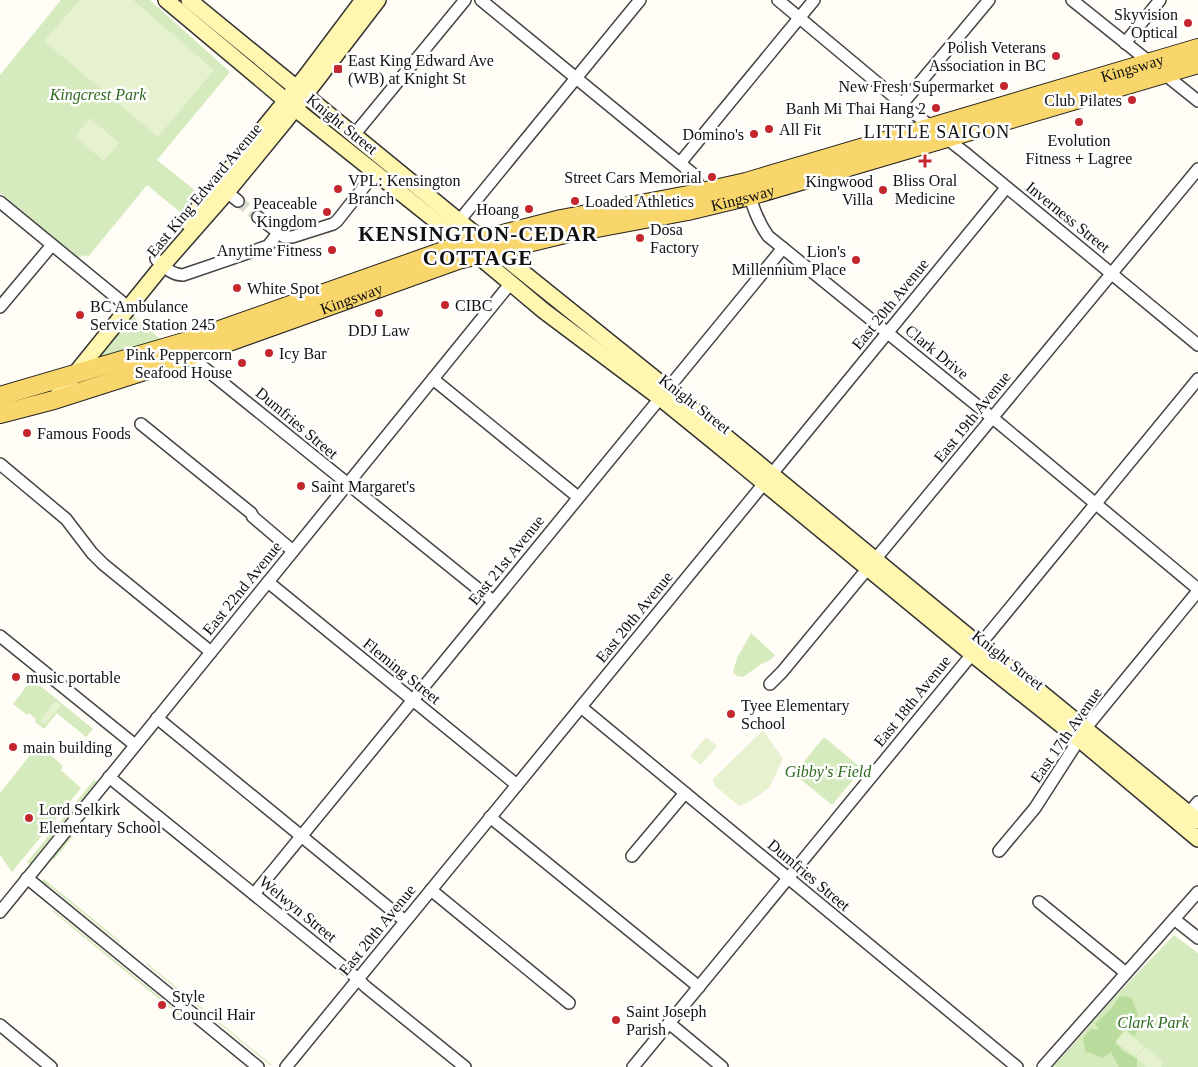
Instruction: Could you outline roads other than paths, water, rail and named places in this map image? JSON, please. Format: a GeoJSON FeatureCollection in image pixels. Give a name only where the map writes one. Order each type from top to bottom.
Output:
{"type":"FeatureCollection","features":[{"type":"Feature","properties":{"kind":"main road","name":"Knight Street"},"geometry":{"type":"LineString","coordinates":[[166,0],[463,244]]}},
{"type":"Feature","properties":{"kind":"main road","name":"Knight Street"},"geometry":{"type":"LineString","coordinates":[[189,0],[459,221],[478,247],[510,284],[664,393]]}},
{"type":"Feature","properties":{"kind":"main road","name":"East King Edward Avenue"},"geometry":{"type":"LineString","coordinates":[[301,92],[363,0]]}},
{"type":"Feature","properties":{"kind":"main road","name":"East King Edward Avenue"},"geometry":{"type":"LineString","coordinates":[[55,381],[125,304],[378,0]]}},
{"type":"Feature","properties":{"kind":"main road","name":"Kingsway"},"geometry":{"type":"LineString","coordinates":[[748,189],[931,126],[1198,48]]}},
{"type":"Feature","properties":{"kind":"main road","name":"Kingsway"},"geometry":{"type":"LineString","coordinates":[[0,396],[222,330],[463,244],[495,251],[565,234],[946,138],[1198,64]]}},
{"type":"Feature","properties":{"kind":"main road","name":"East King Edward Avenue"},"geometry":{"type":"LineString","coordinates":[[159,262],[232,196],[291,104]]}},
{"type":"Feature","properties":{"kind":"main road","name":"Kingsway"},"geometry":{"type":"LineString","coordinates":[[0,414],[54,400],[190,356],[458,260],[478,247],[561,219],[701,200]]}},
{"type":"Feature","properties":{"kind":"main road","name":"Knight Street"},"geometry":{"type":"LineString","coordinates":[[495,251],[664,393],[976,649],[1083,735],[1191,815],[1198,839]]}},
{"type":"Feature","properties":{"kind":"main road","name":"East King Edward Avenue"},"geometry":{"type":"LineString","coordinates":[[54,400],[76,373],[125,304]]}},
{"type":"Feature","properties":{"kind":"street"},"geometry":{"type":"LineString","coordinates":[[354,135],[465,0]]}},
{"type":"Feature","properties":{"kind":"street"},"geometry":{"type":"LineString","coordinates":[[482,0],[695,176],[701,200]]}},
{"type":"Feature","properties":{"kind":"street"},"geometry":{"type":"LineString","coordinates":[[459,221],[640,0]]}},
{"type":"Feature","properties":{"kind":"street","name":"Inverness Street"},"geometry":{"type":"LineString","coordinates":[[778,0],[1198,345]]}},
{"type":"Feature","properties":{"kind":"street"},"geometry":{"type":"LineString","coordinates":[[680,163],[814,0]]}},
{"type":"Feature","properties":{"kind":"street"},"geometry":{"type":"LineString","coordinates":[[903,103],[989,0]]}},
{"type":"Feature","properties":{"kind":"street"},"geometry":{"type":"LineString","coordinates":[[1072,0],[1198,101]]}},
{"type":"Feature","properties":{"kind":"street"},"geometry":{"type":"LineString","coordinates":[[1125,43],[1160,0]]}},
{"type":"Feature","properties":{"kind":"street","name":"East 19th Avenue"},"geometry":{"type":"LineString","coordinates":[[770,684],[873,564],[1198,169]]}},
{"type":"Feature","properties":{"kind":"street"},"geometry":{"type":"LineString","coordinates":[[258,217],[284,237],[292,237],[333,224],[375,173]]}},
{"type":"Feature","properties":{"kind":"street","name":"East 20th Avenue"},"geometry":{"type":"LineString","coordinates":[[286,1067],[1006,188]]}},
{"type":"Feature","properties":{"kind":"street","name":"Clark Drive"},"geometry":{"type":"LineString","coordinates":[[748,189],[761,227],[768,236],[992,418],[1198,590]]}},
{"type":"Feature","properties":{"kind":"street"},"geometry":{"type":"LineString","coordinates":[[0,202],[125,304]]}},
{"type":"Feature","properties":{"kind":"street"},"geometry":{"type":"LineString","coordinates":[[159,262],[176,275],[183,275],[268,246],[278,233]]}},
{"type":"Feature","properties":{"kind":"street"},"geometry":{"type":"LineString","coordinates":[[0,308],[52,245]]}},
{"type":"Feature","properties":{"kind":"street","name":"East 21st Avenue"},"geometry":{"type":"LineString","coordinates":[[254,894],[783,248]]}},
{"type":"Feature","properties":{"kind":"street","name":"East 22nd Avenue"},"geometry":{"type":"LineString","coordinates":[[2,904],[27,878],[136,745],[510,284]]}},
{"type":"Feature","properties":{"kind":"street","name":"Dumfries Street"},"geometry":{"type":"LineString","coordinates":[[174,344],[493,601]]}},
{"type":"Feature","properties":{"kind":"street"},"geometry":{"type":"LineString","coordinates":[[433,379],[578,497]]}},
{"type":"Feature","properties":{"kind":"street","name":"East 18th Avenue"},"geometry":{"type":"LineString","coordinates":[[634,1067],[1198,379]]}},
{"type":"Feature","properties":{"kind":"street"},"geometry":{"type":"LineString","coordinates":[[140,424],[251,514],[293,551]]}},
{"type":"Feature","properties":{"kind":"street"},"geometry":{"type":"LineString","coordinates":[[0,464],[66,519],[92,553],[104,564],[211,652]]}},
{"type":"Feature","properties":{"kind":"street","name":"Fleming Street"},"geometry":{"type":"LineString","coordinates":[[268,582],[517,785]]}},
{"type":"Feature","properties":{"kind":"street","name":"East 17th Avenue"},"geometry":{"type":"LineString","coordinates":[[999,851],[1035,808],[1083,735],[1198,590]]}},
{"type":"Feature","properties":{"kind":"street"},"geometry":{"type":"LineString","coordinates":[[0,636],[136,745]]}},
{"type":"Feature","properties":{"kind":"street","name":"Dumfries Street"},"geometry":{"type":"LineString","coordinates":[[581,707],[1018,1067]]}},
{"type":"Feature","properties":{"kind":"street"},"geometry":{"type":"LineString","coordinates":[[157,718],[405,921]]}},
{"type":"Feature","properties":{"kind":"street","name":"Welwyn Street"},"geometry":{"type":"LineString","coordinates":[[109,777],[465,1067]]}},
{"type":"Feature","properties":{"kind":"street"},"geometry":{"type":"LineString","coordinates":[[632,856],[685,793]]}},
{"type":"Feature","properties":{"kind":"street"},"geometry":{"type":"LineString","coordinates":[[490,817],[699,987]]}},
{"type":"Feature","properties":{"kind":"street"},"geometry":{"type":"LineString","coordinates":[[27,878],[257,1067]]}},
{"type":"Feature","properties":{"kind":"street"},"geometry":{"type":"LineString","coordinates":[[431,890],[569,1003]]}},
{"type":"Feature","properties":{"kind":"street"},"geometry":{"type":"LineString","coordinates":[[1043,1067],[1198,892]]}},
{"type":"Feature","properties":{"kind":"street"},"geometry":{"type":"LineString","coordinates":[[1039,902],[1126,972]]}},
{"type":"Feature","properties":{"kind":"street"},"geometry":{"type":"LineString","coordinates":[[1174,918],[1198,938]]}},
{"type":"Feature","properties":{"kind":"street"},"geometry":{"type":"LineString","coordinates":[[670,1023],[722,1067]]}},
{"type":"Feature","properties":{"kind":"street"},"geometry":{"type":"LineString","coordinates":[[0,1025],[51,1067]]}},
{"type":"Feature","properties":{"kind":"tunnel"},"geometry":{"type":"LineString","coordinates":[[238,201],[258,217]]}},
{"type":"Feature","properties":{"kind":"place","name":"Skyvision Optical"},"geometry":{"type":"Point","coordinates":[1188,23]}},
{"type":"Feature","properties":{"kind":"place","name":"Polish Veterans Association in BC"},"geometry":{"type":"Point","coordinates":[1056,56]}},
{"type":"Feature","properties":{"kind":"place","name":"East King Edward Ave (WB) at Knight St"},"geometry":{"type":"Point","coordinates":[338,69]}},
{"type":"Feature","properties":{"kind":"place","name":"New Fresh Supermarket"},"geometry":{"type":"Point","coordinates":[1004,86]}},
{"type":"Feature","properties":{"kind":"place","name":"Club Pilates"},"geometry":{"type":"Point","coordinates":[1132,100]}},
{"type":"Feature","properties":{"kind":"place","name":"Banh Mi Thai Hang 2"},"geometry":{"type":"Point","coordinates":[936,108]}},
{"type":"Feature","properties":{"kind":"place","name":"Evolution Fitness + Lagree"},"geometry":{"type":"Point","coordinates":[1079,122]}},
{"type":"Feature","properties":{"kind":"place","name":"All Fit"},"geometry":{"type":"Point","coordinates":[769,129]}},
{"type":"Feature","properties":{"kind":"place","name":"Domino's"},"geometry":{"type":"Point","coordinates":[754,134]}},
{"type":"Feature","properties":{"kind":"place","name":"Bliss Oral Medicine"},"geometry":{"type":"Point","coordinates":[925,161]}},
{"type":"Feature","properties":{"kind":"place","name":"Street Cars Memorial"},"geometry":{"type":"Point","coordinates":[712,177]}},
{"type":"Feature","properties":{"kind":"place","name":"VPL: Kensington Branch"},"geometry":{"type":"Point","coordinates":[338,189]}},
{"type":"Feature","properties":{"kind":"place","name":"Kingwood Villa"},"geometry":{"type":"Point","coordinates":[883,190]}},
{"type":"Feature","properties":{"kind":"place","name":"Loaded Athletics"},"geometry":{"type":"Point","coordinates":[575,201]}},
{"type":"Feature","properties":{"kind":"place","name":"Hoang"},"geometry":{"type":"Point","coordinates":[529,209]}},
{"type":"Feature","properties":{"kind":"place","name":"Peaceable Kingdom"},"geometry":{"type":"Point","coordinates":[327,212]}},
{"type":"Feature","properties":{"kind":"place","name":"Dosa Factory"},"geometry":{"type":"Point","coordinates":[640,238]}},
{"type":"Feature","properties":{"kind":"place","name":"Anytime Fitness"},"geometry":{"type":"Point","coordinates":[332,250]}},
{"type":"Feature","properties":{"kind":"place","name":"Lion's Millennium Place"},"geometry":{"type":"Point","coordinates":[856,260]}},
{"type":"Feature","properties":{"kind":"place","name":"White Spot"},"geometry":{"type":"Point","coordinates":[237,288]}},
{"type":"Feature","properties":{"kind":"place","name":"CIBC"},"geometry":{"type":"Point","coordinates":[445,305]}},
{"type":"Feature","properties":{"kind":"place","name":"DDJ Law"},"geometry":{"type":"Point","coordinates":[379,313]}},
{"type":"Feature","properties":{"kind":"place","name":"BC Ambulance Service Station 245"},"geometry":{"type":"Point","coordinates":[80,315]}},
{"type":"Feature","properties":{"kind":"place","name":"Icy Bar"},"geometry":{"type":"Point","coordinates":[269,353]}},
{"type":"Feature","properties":{"kind":"place","name":"Pink Peppercorn Seafood House"},"geometry":{"type":"Point","coordinates":[242,363]}},
{"type":"Feature","properties":{"kind":"place","name":"Famous Foods"},"geometry":{"type":"Point","coordinates":[27,433]}},
{"type":"Feature","properties":{"kind":"place","name":"Saint Margaret's"},"geometry":{"type":"Point","coordinates":[301,486]}},
{"type":"Feature","properties":{"kind":"place","name":"music portable"},"geometry":{"type":"Point","coordinates":[16,677]}},
{"type":"Feature","properties":{"kind":"place","name":"Tyee Elementary School"},"geometry":{"type":"Point","coordinates":[731,714]}},
{"type":"Feature","properties":{"kind":"place","name":"main building"},"geometry":{"type":"Point","coordinates":[13,747]}},
{"type":"Feature","properties":{"kind":"place","name":"Lord Selkirk Elementary School"},"geometry":{"type":"Point","coordinates":[29,818]}},
{"type":"Feature","properties":{"kind":"place","name":"Style Council Hair"},"geometry":{"type":"Point","coordinates":[162,1005]}},
{"type":"Feature","properties":{"kind":"place","name":"Saint Joseph Parish"},"geometry":{"type":"Point","coordinates":[616,1020]}},
{"type":"Feature","properties":{"kind":"district","name":"LITTLE SAIGON"},"geometry":{"type":"Point","coordinates":[937,132]}},
{"type":"Feature","properties":{"kind":"district","name":"KENSINGTON-CEDAR COTTAGE"},"geometry":{"type":"Point","coordinates":[478,246]}},
{"type":"Feature","properties":{"kind":"park label","name":"Kingcrest Park"},"geometry":{"type":"Point","coordinates":[98,94]}},
{"type":"Feature","properties":{"kind":"park label","name":"Gibby's Field"},"geometry":{"type":"Point","coordinates":[828,771]}},
{"type":"Feature","properties":{"kind":"park label","name":"Clark Park"},"geometry":{"type":"Point","coordinates":[1153,1022]}}]}
